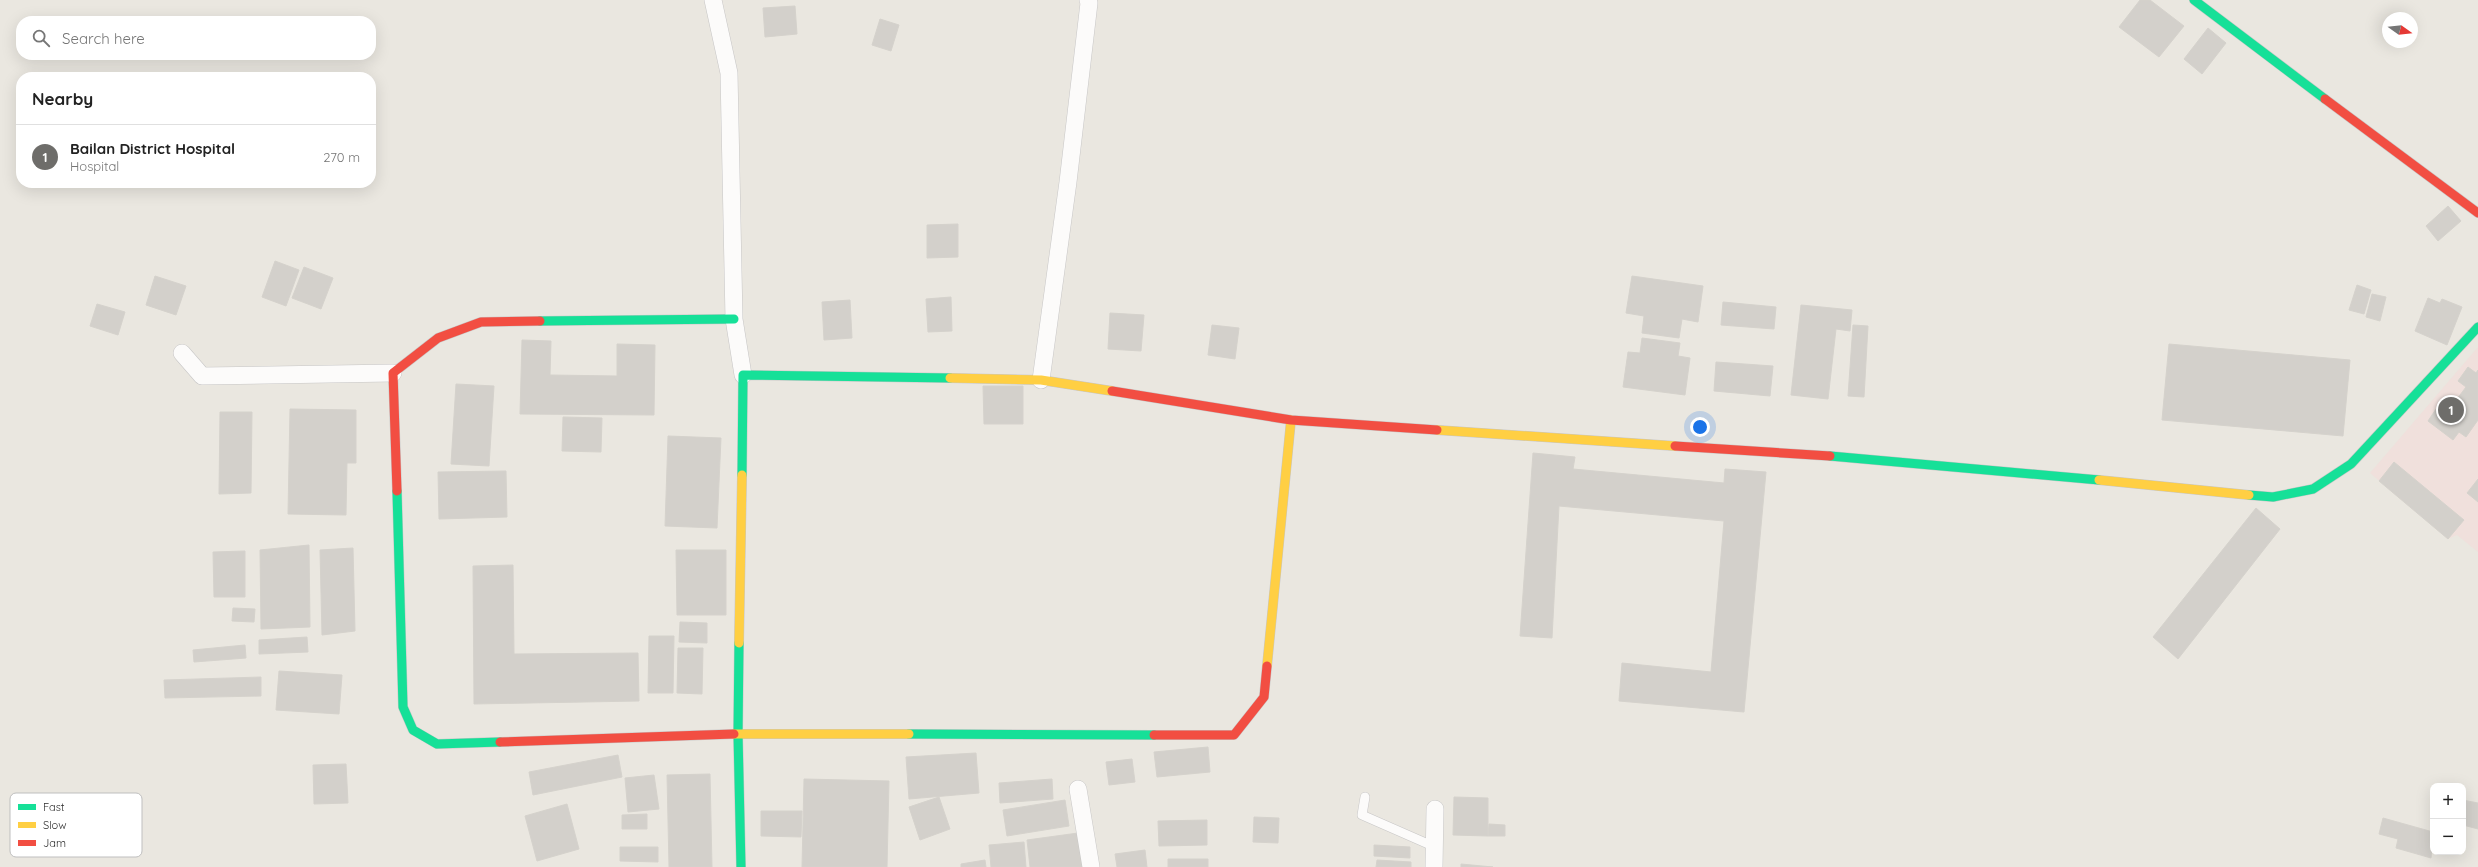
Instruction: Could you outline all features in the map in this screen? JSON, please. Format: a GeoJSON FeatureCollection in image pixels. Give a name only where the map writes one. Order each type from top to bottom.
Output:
{"type":"FeatureCollection","features":[{"type":"Feature","properties":{"kind":"street"},"geometry":{"type":"LineString","coordinates":[[713,0],[729,73],[734,319],[743,375],[738,734],[740,867]]}},
{"type":"Feature","properties":{"kind":"street"},"geometry":{"type":"LineString","coordinates":[[1041,380],[1069,174],[1089,3],[1088,0]]}},
{"type":"Feature","properties":{"kind":"street"},"geometry":{"type":"LineString","coordinates":[[2194,0],[2478,213]]}},
{"type":"Feature","properties":{"kind":"street"},"geometry":{"type":"LineString","coordinates":[[182,353],[202,376],[394,373],[438,338],[481,322],[734,319]]}},
{"type":"Feature","properties":{"kind":"street"},"geometry":{"type":"LineString","coordinates":[[743,375],[1041,380],[1291,420],[1876,459],[2273,497],[2313,490],[2351,464],[2478,327]]}},
{"type":"Feature","properties":{"kind":"street"},"geometry":{"type":"LineString","coordinates":[[394,373],[403,707],[414,730],[437,744],[738,734],[1234,735],[1264,697],[1291,420]]}},
{"type":"Feature","properties":{"kind":"street"},"geometry":{"type":"LineString","coordinates":[[1078,790],[1091,867]]}},
{"type":"Feature","properties":{"kind":"street"},"geometry":{"type":"LineString","coordinates":[[1434,867],[1435,809]]}},
{"type":"Feature","properties":{"kind":"lane"},"geometry":{"type":"LineString","coordinates":[[1365,797],[1362,815],[1435,846]]}},
{"type":"Feature","properties":{"kind":"shaded area"},"geometry":{"type":"Polygon","coordinates":[[[2478,347],[2478,552],[2457,535],[2448,539],[2370,473],[2478,347]]]}},
{"type":"Feature","properties":{"kind":"building"},"geometry":{"type":"Polygon","coordinates":[[[2140,0],[2150,0],[2184,26],[2159,57],[2119,27],[2140,0]]]}},
{"type":"Feature","properties":{"kind":"building"},"geometry":{"type":"Polygon","coordinates":[[[795,6],[797,34],[765,37],[763,8],[795,6]]]}},
{"type":"Feature","properties":{"kind":"building"},"geometry":{"type":"Polygon","coordinates":[[[880,19],[899,25],[891,51],[872,45],[880,19]]]}},
{"type":"Feature","properties":{"kind":"building"},"geometry":{"type":"Polygon","coordinates":[[[2208,28],[2226,43],[2202,74],[2184,59],[2208,28]]]}},
{"type":"Feature","properties":{"kind":"building"},"geometry":{"type":"Polygon","coordinates":[[[2448,206],[2461,221],[2438,241],[2426,226],[2448,206]]]}},
{"type":"Feature","properties":{"kind":"building"},"geometry":{"type":"Polygon","coordinates":[[[958,224],[958,257],[927,258],[927,225],[958,224]]]}},
{"type":"Feature","properties":{"kind":"building"},"geometry":{"type":"Polygon","coordinates":[[[275,261],[299,270],[286,306],[262,297],[275,261]]]}},
{"type":"Feature","properties":{"kind":"building"},"geometry":{"type":"Polygon","coordinates":[[[304,267],[333,278],[321,309],[292,298],[304,267]]]}},
{"type":"Feature","properties":{"kind":"building"},"geometry":{"type":"Polygon","coordinates":[[[155,276],[186,286],[176,315],[146,305],[155,276]]]}},
{"type":"Feature","properties":{"kind":"building"},"geometry":{"type":"Polygon","coordinates":[[[1632,276],[1703,286],[1698,322],[1682,319],[1679,338],[1642,333],[1644,316],[1626,313],[1632,276]]]}},
{"type":"Feature","properties":{"kind":"building"},"geometry":{"type":"Polygon","coordinates":[[[2357,285],[2371,290],[2364,314],[2349,310],[2357,285]]]}},
{"type":"Feature","properties":{"kind":"building"},"geometry":{"type":"Polygon","coordinates":[[[2372,294],[2386,297],[2380,321],[2366,317],[2372,294]]]}},
{"type":"Feature","properties":{"kind":"building"},"geometry":{"type":"Polygon","coordinates":[[[951,297],[952,331],[928,332],[926,299],[951,297]]]}},
{"type":"Feature","properties":{"kind":"building"},"geometry":{"type":"Polygon","coordinates":[[[2428,298],[2440,303],[2442,299],[2462,307],[2447,345],[2415,331],[2428,298]]]}},
{"type":"Feature","properties":{"kind":"building"},"geometry":{"type":"Polygon","coordinates":[[[850,300],[852,338],[824,340],[822,302],[850,300]]]}},
{"type":"Feature","properties":{"kind":"building"},"geometry":{"type":"Polygon","coordinates":[[[1723,302],[1776,307],[1774,329],[1721,325],[1723,302]]]}},
{"type":"Feature","properties":{"kind":"building"},"geometry":{"type":"Polygon","coordinates":[[[97,304],[125,312],[118,335],[90,326],[97,304]]]}},
{"type":"Feature","properties":{"kind":"building"},"geometry":{"type":"Polygon","coordinates":[[[1801,305],[1852,310],[1850,331],[1836,329],[1828,399],[1791,395],[1801,305]]]}},
{"type":"Feature","properties":{"kind":"building"},"geometry":{"type":"Polygon","coordinates":[[[1110,313],[1144,315],[1141,351],[1108,349],[1110,313]]]}},
{"type":"Feature","properties":{"kind":"building"},"geometry":{"type":"Polygon","coordinates":[[[1212,325],[1239,328],[1235,359],[1208,355],[1212,325]]]}},
{"type":"Feature","properties":{"kind":"building"},"geometry":{"type":"Polygon","coordinates":[[[1853,325],[1868,326],[1864,397],[1848,396],[1853,325]]]}},
{"type":"Feature","properties":{"kind":"building"},"geometry":{"type":"Polygon","coordinates":[[[1642,338],[1680,343],[1678,356],[1690,358],[1685,395],[1623,387],[1628,352],[1640,353],[1642,338]]]}},
{"type":"Feature","properties":{"kind":"building"},"geometry":{"type":"Polygon","coordinates":[[[522,340],[551,341],[550,375],[617,376],[617,344],[655,345],[654,415],[520,414],[522,340]]]}},
{"type":"Feature","properties":{"kind":"building"},"geometry":{"type":"Polygon","coordinates":[[[2169,344],[2350,360],[2343,436],[2162,420],[2169,344]]]}},
{"type":"Feature","properties":{"kind":"building"},"geometry":{"type":"Polygon","coordinates":[[[1716,362],[1773,366],[1770,396],[1714,391],[1716,362]]]}},
{"type":"Feature","properties":{"kind":"building"},"geometry":{"type":"Polygon","coordinates":[[[2468,367],[2476,373],[2478,370],[2478,420],[2466,437],[2459,432],[2453,440],[2428,421],[2436,409],[2445,415],[2466,387],[2458,381],[2468,367]]]}},
{"type":"Feature","properties":{"kind":"building"},"geometry":{"type":"Polygon","coordinates":[[[456,384],[494,386],[489,466],[451,464],[456,384]]]}},
{"type":"Feature","properties":{"kind":"building"},"geometry":{"type":"Polygon","coordinates":[[[983,386],[1023,386],[1023,424],[984,424],[983,386]]]}},
{"type":"Feature","properties":{"kind":"building"},"geometry":{"type":"Polygon","coordinates":[[[290,409],[356,410],[356,463],[347,463],[346,515],[288,514],[290,409]]]}},
{"type":"Feature","properties":{"kind":"building"},"geometry":{"type":"Polygon","coordinates":[[[220,412],[252,412],[251,493],[219,494],[220,412]]]}},
{"type":"Feature","properties":{"kind":"building"},"geometry":{"type":"Polygon","coordinates":[[[563,417],[602,418],[601,452],[562,451],[563,417]]]}},
{"type":"Feature","properties":{"kind":"building"},"geometry":{"type":"Polygon","coordinates":[[[668,436],[721,438],[717,528],[665,526],[668,436]]]}},
{"type":"Feature","properties":{"kind":"building"},"geometry":{"type":"Polygon","coordinates":[[[1533,453],[1575,457],[1573,469],[1724,483],[1725,469],[1766,472],[1744,712],[1619,701],[1622,663],[1711,672],[1724,521],[1559,506],[1552,638],[1520,636],[1533,453]]]}},
{"type":"Feature","properties":{"kind":"building"},"geometry":{"type":"Polygon","coordinates":[[[2394,462],[2464,520],[2448,539],[2379,481],[2394,462]]]}},
{"type":"Feature","properties":{"kind":"building"},"geometry":{"type":"Polygon","coordinates":[[[506,471],[507,517],[439,519],[438,472],[506,471]]]}},
{"type":"Feature","properties":{"kind":"building"},"geometry":{"type":"Polygon","coordinates":[[[2478,479],[2478,502],[2467,493],[2478,479]]]}},
{"type":"Feature","properties":{"kind":"building"},"geometry":{"type":"Polygon","coordinates":[[[2256,508],[2280,529],[2178,659],[2153,637],[2256,508]]]}},
{"type":"Feature","properties":{"kind":"building"},"geometry":{"type":"Polygon","coordinates":[[[309,545],[310,627],[261,629],[260,550],[309,545]]]}},
{"type":"Feature","properties":{"kind":"building"},"geometry":{"type":"Polygon","coordinates":[[[353,548],[355,631],[322,635],[320,550],[353,548]]]}},
{"type":"Feature","properties":{"kind":"building"},"geometry":{"type":"Polygon","coordinates":[[[676,550],[726,550],[726,615],[677,615],[676,550]]]}},
{"type":"Feature","properties":{"kind":"building"},"geometry":{"type":"Polygon","coordinates":[[[245,551],[245,597],[214,597],[213,552],[245,551]]]}},
{"type":"Feature","properties":{"kind":"building"},"geometry":{"type":"Polygon","coordinates":[[[513,565],[514,654],[638,653],[639,701],[474,704],[473,566],[513,565]]]}},
{"type":"Feature","properties":{"kind":"building"},"geometry":{"type":"Polygon","coordinates":[[[233,608],[255,609],[254,622],[232,621],[233,608]]]}},
{"type":"Feature","properties":{"kind":"building"},"geometry":{"type":"Polygon","coordinates":[[[680,622],[707,623],[707,643],[679,642],[680,622]]]}},
{"type":"Feature","properties":{"kind":"building"},"geometry":{"type":"Polygon","coordinates":[[[649,636],[674,636],[673,693],[648,693],[649,636]]]}},
{"type":"Feature","properties":{"kind":"building"},"geometry":{"type":"Polygon","coordinates":[[[307,637],[308,652],[259,654],[259,640],[307,637]]]}},
{"type":"Feature","properties":{"kind":"building"},"geometry":{"type":"Polygon","coordinates":[[[245,645],[246,658],[194,662],[193,650],[245,645]]]}},
{"type":"Feature","properties":{"kind":"building"},"geometry":{"type":"Polygon","coordinates":[[[678,648],[703,648],[702,694],[677,693],[678,648]]]}},
{"type":"Feature","properties":{"kind":"building"},"geometry":{"type":"Polygon","coordinates":[[[279,671],[342,675],[339,714],[276,710],[279,671]]]}},
{"type":"Feature","properties":{"kind":"building"},"geometry":{"type":"Polygon","coordinates":[[[261,677],[261,696],[165,698],[164,680],[261,677]]]}},
{"type":"Feature","properties":{"kind":"building"},"geometry":{"type":"Polygon","coordinates":[[[1208,747],[1210,772],[1157,777],[1154,752],[1208,747]]]}},
{"type":"Feature","properties":{"kind":"building"},"geometry":{"type":"Polygon","coordinates":[[[976,753],[979,793],[909,799],[906,757],[976,753]]]}},
{"type":"Feature","properties":{"kind":"building"},"geometry":{"type":"Polygon","coordinates":[[[618,755],[622,777],[533,795],[529,772],[618,755]]]}},
{"type":"Feature","properties":{"kind":"building"},"geometry":{"type":"Polygon","coordinates":[[[1132,759],[1135,782],[1109,785],[1106,762],[1132,759]]]}},
{"type":"Feature","properties":{"kind":"building"},"geometry":{"type":"Polygon","coordinates":[[[346,764],[348,803],[314,804],[313,765],[346,764]]]}},
{"type":"Feature","properties":{"kind":"building"},"geometry":{"type":"Polygon","coordinates":[[[710,774],[712,867],[669,867],[667,775],[710,774]]]}},
{"type":"Feature","properties":{"kind":"building"},"geometry":{"type":"Polygon","coordinates":[[[654,775],[659,809],[628,812],[625,778],[654,775]]]}},
{"type":"Feature","properties":{"kind":"building"},"geometry":{"type":"Polygon","coordinates":[[[804,779],[889,781],[887,867],[802,867],[804,779]]]}},
{"type":"Feature","properties":{"kind":"building"},"geometry":{"type":"Polygon","coordinates":[[[1052,779],[1053,799],[1000,803],[999,783],[1052,779]]]}},
{"type":"Feature","properties":{"kind":"building"},"geometry":{"type":"Polygon","coordinates":[[[939,797],[950,829],[920,840],[909,807],[939,797]]]}},
{"type":"Feature","properties":{"kind":"building"},"geometry":{"type":"Polygon","coordinates":[[[1454,797],[1488,798],[1488,836],[1453,835],[1454,797]]]}},
{"type":"Feature","properties":{"kind":"building"},"geometry":{"type":"Polygon","coordinates":[[[1065,800],[1069,826],[1007,836],[1003,810],[1065,800]]]}},
{"type":"Feature","properties":{"kind":"building"},"geometry":{"type":"Polygon","coordinates":[[[2466,801],[2478,803],[2478,829],[2466,826],[2466,801]]]}},
{"type":"Feature","properties":{"kind":"building"},"geometry":{"type":"Polygon","coordinates":[[[567,804],[579,849],[537,861],[525,816],[567,804]]]}},
{"type":"Feature","properties":{"kind":"building"},"geometry":{"type":"Polygon","coordinates":[[[761,811],[802,811],[801,837],[761,836],[761,811]]]}},
{"type":"Feature","properties":{"kind":"building"},"geometry":{"type":"Polygon","coordinates":[[[647,814],[647,829],[622,829],[622,815],[647,814]]]}},
{"type":"Feature","properties":{"kind":"building"},"geometry":{"type":"Polygon","coordinates":[[[1254,817],[1279,818],[1278,843],[1253,842],[1254,817]]]}},
{"type":"Feature","properties":{"kind":"building"},"geometry":{"type":"Polygon","coordinates":[[[2383,818],[2430,831],[2431,858],[2396,848],[2398,839],[2379,834],[2383,818]]]}},
{"type":"Feature","properties":{"kind":"building"},"geometry":{"type":"Polygon","coordinates":[[[1207,820],[1207,845],[1159,846],[1158,821],[1207,820]]]}},
{"type":"Feature","properties":{"kind":"building"},"geometry":{"type":"Polygon","coordinates":[[[1489,824],[1505,825],[1505,836],[1488,836],[1489,824]]]}},
{"type":"Feature","properties":{"kind":"building"},"geometry":{"type":"Polygon","coordinates":[[[1078,833],[1082,867],[1030,867],[1027,840],[1078,833]]]}},
{"type":"Feature","properties":{"kind":"building"},"geometry":{"type":"Polygon","coordinates":[[[1024,842],[1026,867],[991,867],[989,845],[1024,842]]]}},
{"type":"Feature","properties":{"kind":"building"},"geometry":{"type":"Polygon","coordinates":[[[1374,845],[1410,847],[1410,858],[1374,856],[1374,845]]]}},
{"type":"Feature","properties":{"kind":"building"},"geometry":{"type":"Polygon","coordinates":[[[620,847],[658,847],[658,862],[620,861],[620,847]]]}},
{"type":"Feature","properties":{"kind":"building"},"geometry":{"type":"Polygon","coordinates":[[[1145,850],[1147,867],[1117,867],[1115,854],[1145,850]]]}},
{"type":"Feature","properties":{"kind":"building"},"geometry":{"type":"Polygon","coordinates":[[[1168,859],[1208,859],[1208,867],[1168,867],[1168,859]]]}},
{"type":"Feature","properties":{"kind":"building"},"geometry":{"type":"Polygon","coordinates":[[[985,860],[986,867],[961,867],[961,864],[985,860]]]}},
{"type":"Feature","properties":{"kind":"building"},"geometry":{"type":"Polygon","coordinates":[[[1377,860],[1411,862],[1411,867],[1376,867],[1377,860]]]}},
{"type":"Feature","properties":{"kind":"building"},"geometry":{"type":"Polygon","coordinates":[[[1461,864],[1493,867],[1461,867],[1461,864]]]}},
{"type":"Feature","properties":{"kind":"traffic: fast"},"geometry":{"type":"LineString","coordinates":[[2194,0],[2325,99]]}},
{"type":"Feature","properties":{"kind":"traffic: fast"},"geometry":{"type":"LineString","coordinates":[[540,321],[734,319]]}},
{"type":"Feature","properties":{"kind":"traffic: fast"},"geometry":{"type":"LineString","coordinates":[[2249,495],[2273,497],[2313,489],[2351,464],[2478,327]]}},
{"type":"Feature","properties":{"kind":"traffic: fast"},"geometry":{"type":"LineString","coordinates":[[742,475],[743,375],[950,378]]}},
{"type":"Feature","properties":{"kind":"traffic: fast"},"geometry":{"type":"LineString","coordinates":[[1830,456],[2099,480]]}},
{"type":"Feature","properties":{"kind":"traffic: fast"},"geometry":{"type":"LineString","coordinates":[[397,491],[403,707],[413,730],[437,744],[500,742]]}},
{"type":"Feature","properties":{"kind":"traffic: fast"},"geometry":{"type":"LineString","coordinates":[[739,643],[738,734],[741,867]]}},
{"type":"Feature","properties":{"kind":"traffic: fast"},"geometry":{"type":"LineString","coordinates":[[909,734],[1154,735]]}},
{"type":"Feature","properties":{"kind":"traffic: slow"},"geometry":{"type":"LineString","coordinates":[[950,378],[1041,380],[1112,391]]}},
{"type":"Feature","properties":{"kind":"traffic: slow"},"geometry":{"type":"LineString","coordinates":[[1267,666],[1291,420]]}},
{"type":"Feature","properties":{"kind":"traffic: slow"},"geometry":{"type":"LineString","coordinates":[[1437,430],[1675,446]]}},
{"type":"Feature","properties":{"kind":"traffic: slow"},"geometry":{"type":"LineString","coordinates":[[739,643],[742,475]]}},
{"type":"Feature","properties":{"kind":"traffic: slow"},"geometry":{"type":"LineString","coordinates":[[2099,480],[2249,495]]}},
{"type":"Feature","properties":{"kind":"traffic: slow"},"geometry":{"type":"LineString","coordinates":[[734,734],[909,734]]}},
{"type":"Feature","properties":{"kind":"traffic: jam"},"geometry":{"type":"LineString","coordinates":[[2325,99],[2478,213]]}},
{"type":"Feature","properties":{"kind":"traffic: jam"},"geometry":{"type":"LineString","coordinates":[[397,491],[393,373],[438,338],[481,322],[540,321]]}},
{"type":"Feature","properties":{"kind":"traffic: jam"},"geometry":{"type":"LineString","coordinates":[[1112,391],[1291,420],[1437,430]]}},
{"type":"Feature","properties":{"kind":"traffic: jam"},"geometry":{"type":"LineString","coordinates":[[1675,446],[1830,456]]}},
{"type":"Feature","properties":{"kind":"traffic: jam"},"geometry":{"type":"LineString","coordinates":[[1154,735],[1234,735],[1264,697],[1267,666]]}},
{"type":"Feature","properties":{"kind":"traffic: jam"},"geometry":{"type":"LineString","coordinates":[[500,742],[734,734]]}},
{"type":"Feature","properties":{"kind":"place","name":"Bailan District Hospital"},"geometry":{"type":"Point","coordinates":[2451,410]}}]}
